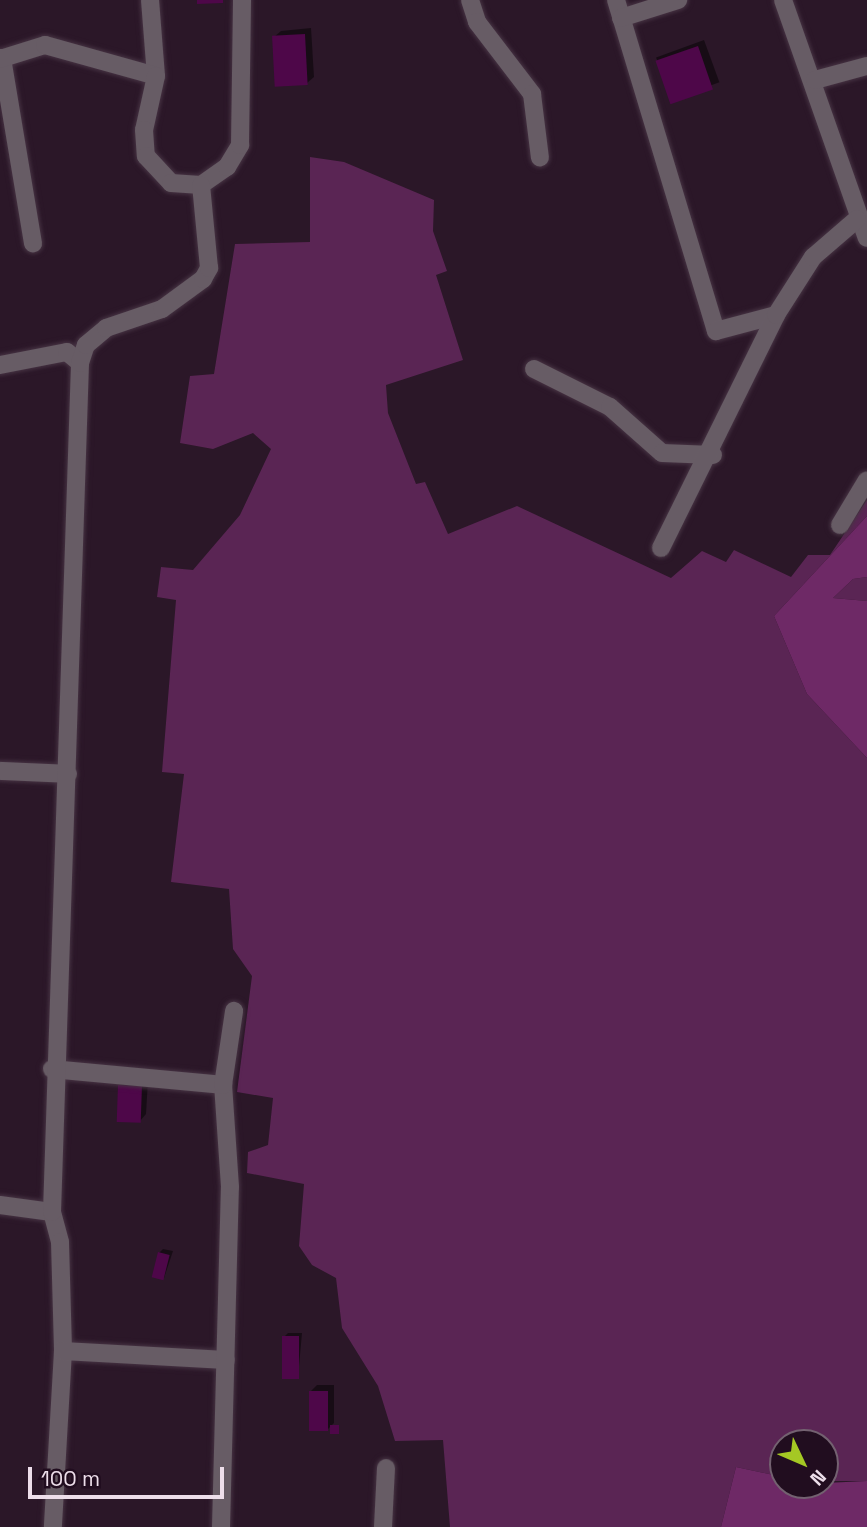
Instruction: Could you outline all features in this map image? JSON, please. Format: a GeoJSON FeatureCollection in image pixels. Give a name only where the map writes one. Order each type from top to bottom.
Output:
{"type":"FeatureCollection","features":[{"type":"Feature","properties":{"kind":"street"},"geometry":{"type":"LineString","coordinates":[[150,0],[156,76],[144,130],[146,156],[171,183],[201,185],[227,167],[240,145],[242,0]]}},
{"type":"Feature","properties":{"kind":"street"},"geometry":{"type":"LineString","coordinates":[[470,0],[477,22],[531,94],[540,158]]}},
{"type":"Feature","properties":{"kind":"street"},"geometry":{"type":"LineString","coordinates":[[616,0],[716,331],[776,315]]}},
{"type":"Feature","properties":{"kind":"street"},"geometry":{"type":"LineString","coordinates":[[621,18],[678,0]]}},
{"type":"Feature","properties":{"kind":"street"},"geometry":{"type":"LineString","coordinates":[[783,0],[815,80],[857,219],[867,238]]}},
{"type":"Feature","properties":{"kind":"street"},"geometry":{"type":"LineString","coordinates":[[33,243],[1,58],[45,45],[156,76]]}},
{"type":"Feature","properties":{"kind":"street"},"geometry":{"type":"LineString","coordinates":[[815,80],[867,66]]}},
{"type":"Feature","properties":{"kind":"street"},"geometry":{"type":"LineString","coordinates":[[0,365],[73,358],[122,317],[162,309],[203,279],[209,268],[201,185]]}},
{"type":"Feature","properties":{"kind":"street"},"geometry":{"type":"LineString","coordinates":[[661,548],[713,455],[776,315],[813,257],[857,219]]}},
{"type":"Feature","properties":{"kind":"street"},"geometry":{"type":"LineString","coordinates":[[53,1527],[63,1351],[64,1277],[52,1212],[52,1069],[68,774],[73,358]]}},
{"type":"Feature","properties":{"kind":"street"},"geometry":{"type":"LineString","coordinates":[[534,369],[610,407],[663,453],[713,455]]}},
{"type":"Feature","properties":{"kind":"street"},"geometry":{"type":"LineString","coordinates":[[840,525],[867,480]]}},
{"type":"Feature","properties":{"kind":"street"},"geometry":{"type":"LineString","coordinates":[[0,771],[68,774]]}},
{"type":"Feature","properties":{"kind":"street"},"geometry":{"type":"LineString","coordinates":[[221,1527],[230,1187],[223,1085],[234,1011]]}},
{"type":"Feature","properties":{"kind":"street"},"geometry":{"type":"LineString","coordinates":[[52,1069],[223,1085]]}},
{"type":"Feature","properties":{"kind":"street"},"geometry":{"type":"LineString","coordinates":[[0,1205],[52,1212]]}},
{"type":"Feature","properties":{"kind":"street"},"geometry":{"type":"LineString","coordinates":[[63,1351],[226,1360]]}},
{"type":"Feature","properties":{"kind":"street"},"geometry":{"type":"LineString","coordinates":[[383,1527],[386,1468]]}},
{"type":"Feature","properties":{"kind":"shaded area"},"geometry":{"type":"Polygon","coordinates":[[[310,157],[344,162],[434,200],[433,231],[447,271],[436,275],[463,360],[386,385],[388,413],[416,484],[425,482],[448,534],[517,506],[671,578],[702,551],[726,562],[734,550],[791,577],[808,555],[830,555],[867,500],[867,516],[774,616],[807,694],[867,758],[867,1481],[839,1481],[839,1429],[769,1429],[769,1474],[736,1467],[721,1527],[450,1527],[443,1440],[395,1441],[378,1386],[342,1328],[336,1278],[312,1265],[299,1246],[304,1184],[247,1173],[248,1152],[268,1145],[273,1098],[237,1092],[252,976],[233,949],[229,889],[171,882],[184,774],[162,772],[176,600],[157,597],[161,567],[193,570],[240,515],[271,449],[253,433],[213,449],[180,443],[190,376],[214,374],[235,244],[310,242],[310,157]]]}},
{"type":"Feature","properties":{"kind":"shaded area"},"geometry":{"type":"Polygon","coordinates":[[[867,516],[867,577],[853,579],[833,598],[867,601],[867,758],[807,694],[774,616],[867,516]]]}},
{"type":"Feature","properties":{"kind":"shaded area"},"geometry":{"type":"Polygon","coordinates":[[[867,577],[867,601],[833,598],[853,579],[867,577]]]}},
{"type":"Feature","properties":{"kind":"shaded area"},"geometry":{"type":"Polygon","coordinates":[[[736,1467],[769,1474],[769,1499],[839,1499],[839,1482],[867,1481],[867,1527],[721,1527],[736,1467]]]}},
{"type":"Feature","properties":{"kind":"building"},"geometry":{"type":"Polygon","coordinates":[[[197,0],[223,0],[223,3],[197,4],[197,0]]]}},
{"type":"Feature","properties":{"kind":"building"},"geometry":{"type":"Polygon","coordinates":[[[305,34],[308,85],[275,87],[272,36],[305,34]]]}},
{"type":"Feature","properties":{"kind":"building"},"geometry":{"type":"Polygon","coordinates":[[[698,46],[713,89],[670,104],[655,61],[698,46]]]}},
{"type":"Feature","properties":{"kind":"building"},"geometry":{"type":"Polygon","coordinates":[[[118,1085],[142,1086],[141,1123],[117,1122],[118,1085]]]}},
{"type":"Feature","properties":{"kind":"building"},"geometry":{"type":"Polygon","coordinates":[[[158,1252],[170,1255],[163,1280],[152,1277],[158,1252]]]}},
{"type":"Feature","properties":{"kind":"building"},"geometry":{"type":"Polygon","coordinates":[[[282,1336],[299,1336],[299,1379],[282,1379],[282,1336]]]}},
{"type":"Feature","properties":{"kind":"building"},"geometry":{"type":"Polygon","coordinates":[[[309,1391],[328,1391],[328,1431],[309,1431],[309,1391]]]}},
{"type":"Feature","properties":{"kind":"building"},"geometry":{"type":"Polygon","coordinates":[[[330,1425],[339,1425],[339,1434],[330,1434],[330,1425]]]}}]}
